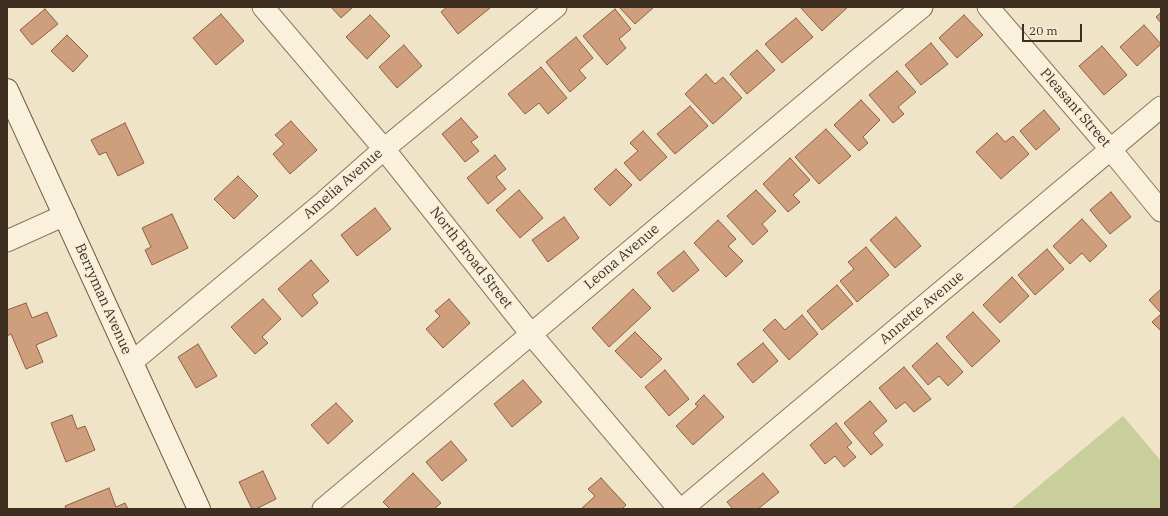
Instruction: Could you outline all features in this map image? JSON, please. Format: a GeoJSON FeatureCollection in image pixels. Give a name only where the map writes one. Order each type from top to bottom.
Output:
{"type":"FeatureCollection","features":[{"type":"Feature","properties":{"kind":"street","name":"North Broad Street"},"geometry":{"type":"LineString","coordinates":[[263,7],[384,149],[530,334],[681,509]]}},
{"type":"Feature","properties":{"kind":"street","name":"Amelia Avenue"},"geometry":{"type":"LineString","coordinates":[[132,362],[271,247],[384,149],[556,7]]}},
{"type":"Feature","properties":{"kind":"street","name":"Leona Avenue"},"geometry":{"type":"LineString","coordinates":[[324,509],[530,334],[922,7]]}},
{"type":"Feature","properties":{"kind":"street","name":"Pleasant Street"},"geometry":{"type":"LineString","coordinates":[[988,7],[1161,210]]}},
{"type":"Feature","properties":{"kind":"street","name":"Berryman Avenue"},"geometry":{"type":"LineString","coordinates":[[7,90],[199,509]]}},
{"type":"Feature","properties":{"kind":"street","name":"Annette Avenue"},"geometry":{"type":"LineString","coordinates":[[681,509],[1161,107]]}},
{"type":"Feature","properties":{"kind":"street"},"geometry":{"type":"LineString","coordinates":[[7,241],[65,215]]}},
{"type":"Feature","properties":{"kind":"green space"},"geometry":{"type":"Polygon","coordinates":[[[1123,416],[1161,461],[1161,509],[1011,509],[1123,416]]]}},
{"type":"Feature","properties":{"kind":"building"},"geometry":{"type":"Polygon","coordinates":[[[331,7],[353,7],[341,18],[331,7]]]}},
{"type":"Feature","properties":{"kind":"building"},"geometry":{"type":"Polygon","coordinates":[[[447,7],[490,8],[458,34],[441,12],[447,7]]]}},
{"type":"Feature","properties":{"kind":"building"},"geometry":{"type":"Polygon","coordinates":[[[619,7],[654,7],[635,24],[619,7]]]}},
{"type":"Feature","properties":{"kind":"building"},"geometry":{"type":"Polygon","coordinates":[[[800,7],[848,7],[822,31],[800,7]]]}},
{"type":"Feature","properties":{"kind":"building"},"geometry":{"type":"Polygon","coordinates":[[[45,9],[58,24],[32,45],[20,30],[45,9]]]}},
{"type":"Feature","properties":{"kind":"building"},"geometry":{"type":"Polygon","coordinates":[[[615,9],[631,29],[619,39],[626,48],[607,65],[583,36],[615,9]]]}},
{"type":"Feature","properties":{"kind":"building"},"geometry":{"type":"Polygon","coordinates":[[[1161,12],[1161,23],[1156,17],[1161,12]]]}},
{"type":"Feature","properties":{"kind":"building"},"geometry":{"type":"Polygon","coordinates":[[[221,14],[244,41],[216,65],[193,38],[221,14]]]}},
{"type":"Feature","properties":{"kind":"building"},"geometry":{"type":"Polygon","coordinates":[[[370,15],[390,36],[367,59],[346,37],[370,15]]]}},
{"type":"Feature","properties":{"kind":"building"},"geometry":{"type":"Polygon","coordinates":[[[964,15],[983,35],[957,58],[939,38],[964,15]]]}},
{"type":"Feature","properties":{"kind":"building"},"geometry":{"type":"Polygon","coordinates":[[[796,18],[813,37],[782,63],[765,44],[796,18]]]}},
{"type":"Feature","properties":{"kind":"building"},"geometry":{"type":"Polygon","coordinates":[[[1144,25],[1161,44],[1137,66],[1120,47],[1144,25]]]}},
{"type":"Feature","properties":{"kind":"building"},"geometry":{"type":"Polygon","coordinates":[[[67,35],[88,56],[73,72],[51,51],[67,35]]]}},
{"type":"Feature","properties":{"kind":"building"},"geometry":{"type":"Polygon","coordinates":[[[576,37],[593,58],[579,70],[586,78],[570,92],[546,62],[576,37]]]}},
{"type":"Feature","properties":{"kind":"building"},"geometry":{"type":"Polygon","coordinates":[[[931,43],[948,64],[921,85],[905,65],[931,43]]]}},
{"type":"Feature","properties":{"kind":"building"},"geometry":{"type":"Polygon","coordinates":[[[404,45],[422,66],[397,88],[379,67],[404,45]]]}},
{"type":"Feature","properties":{"kind":"building"},"geometry":{"type":"Polygon","coordinates":[[[1102,46],[1127,75],[1104,95],[1079,66],[1102,46]]]}},
{"type":"Feature","properties":{"kind":"building"},"geometry":{"type":"Polygon","coordinates":[[[757,50],[775,70],[747,94],[730,74],[757,50]]]}},
{"type":"Feature","properties":{"kind":"building"},"geometry":{"type":"Polygon","coordinates":[[[541,67],[567,98],[548,114],[539,103],[525,114],[508,94],[541,67]]]}},
{"type":"Feature","properties":{"kind":"building"},"geometry":{"type":"Polygon","coordinates":[[[897,71],[916,92],[898,107],[904,114],[893,123],[869,95],[897,71]]]}},
{"type":"Feature","properties":{"kind":"building"},"geometry":{"type":"Polygon","coordinates":[[[706,74],[715,84],[723,77],[742,98],[713,124],[685,94],[706,74]]]}},
{"type":"Feature","properties":{"kind":"building"},"geometry":{"type":"Polygon","coordinates":[[[861,100],[880,120],[863,137],[868,143],[859,151],[834,125],[861,100]]]}},
{"type":"Feature","properties":{"kind":"building"},"geometry":{"type":"Polygon","coordinates":[[[690,106],[708,126],[675,154],[657,134],[690,106]]]}},
{"type":"Feature","properties":{"kind":"building"},"geometry":{"type":"Polygon","coordinates":[[[1044,110],[1060,129],[1036,150],[1020,131],[1044,110]]]}},
{"type":"Feature","properties":{"kind":"building"},"geometry":{"type":"Polygon","coordinates":[[[461,118],[478,137],[471,142],[479,151],[465,162],[442,134],[461,118]]]}},
{"type":"Feature","properties":{"kind":"building"},"geometry":{"type":"Polygon","coordinates":[[[291,121],[317,150],[290,174],[273,154],[284,144],[275,135],[291,121]]]}},
{"type":"Feature","properties":{"kind":"building"},"geometry":{"type":"Polygon","coordinates":[[[125,123],[144,163],[118,176],[106,152],[99,155],[91,140],[125,123]]]}},
{"type":"Feature","properties":{"kind":"building"},"geometry":{"type":"Polygon","coordinates":[[[826,129],[851,156],[819,184],[795,157],[826,129]]]}},
{"type":"Feature","properties":{"kind":"building"},"geometry":{"type":"Polygon","coordinates":[[[643,131],[667,157],[640,181],[624,163],[638,151],[630,143],[643,131]]]}},
{"type":"Feature","properties":{"kind":"building"},"geometry":{"type":"Polygon","coordinates":[[[997,133],[1005,142],[1013,136],[1029,154],[1001,179],[976,152],[997,133]]]}},
{"type":"Feature","properties":{"kind":"building"},"geometry":{"type":"Polygon","coordinates":[[[495,155],[506,169],[496,177],[506,189],[488,204],[467,178],[495,155]]]}},
{"type":"Feature","properties":{"kind":"building"},"geometry":{"type":"Polygon","coordinates":[[[790,158],[810,180],[793,195],[800,202],[788,212],[763,184],[790,158]]]}},
{"type":"Feature","properties":{"kind":"building"},"geometry":{"type":"Polygon","coordinates":[[[616,169],[632,185],[610,206],[594,189],[616,169]]]}},
{"type":"Feature","properties":{"kind":"building"},"geometry":{"type":"Polygon","coordinates":[[[238,176],[258,196],[234,219],[214,199],[238,176]]]}},
{"type":"Feature","properties":{"kind":"building"},"geometry":{"type":"Polygon","coordinates":[[[519,190],[543,218],[520,238],[496,210],[519,190]]]}},
{"type":"Feature","properties":{"kind":"building"},"geometry":{"type":"Polygon","coordinates":[[[756,190],[776,211],[762,224],[768,231],[753,245],[727,216],[756,190]]]}},
{"type":"Feature","properties":{"kind":"building"},"geometry":{"type":"Polygon","coordinates":[[[1111,192],[1131,217],[1110,234],[1090,210],[1111,192]]]}},
{"type":"Feature","properties":{"kind":"building"},"geometry":{"type":"Polygon","coordinates":[[[375,208],[391,229],[357,256],[341,235],[375,208]]]}},
{"type":"Feature","properties":{"kind":"building"},"geometry":{"type":"Polygon","coordinates":[[[172,214],[188,248],[152,265],[145,250],[151,247],[142,228],[172,214]]]}},
{"type":"Feature","properties":{"kind":"building"},"geometry":{"type":"Polygon","coordinates":[[[564,217],[579,238],[548,262],[532,240],[564,217]]]}},
{"type":"Feature","properties":{"kind":"building"},"geometry":{"type":"Polygon","coordinates":[[[896,217],[921,246],[895,268],[870,240],[896,217]]]}},
{"type":"Feature","properties":{"kind":"building"},"geometry":{"type":"Polygon","coordinates":[[[1082,219],[1107,246],[1090,262],[1082,253],[1070,264],[1053,246],[1082,219]]]}},
{"type":"Feature","properties":{"kind":"building"},"geometry":{"type":"Polygon","coordinates":[[[718,220],[736,239],[728,246],[743,261],[726,277],[694,243],[718,220]]]}},
{"type":"Feature","properties":{"kind":"building"},"geometry":{"type":"Polygon","coordinates":[[[866,247],[889,275],[857,302],[840,281],[854,269],[848,262],[866,247]]]}},
{"type":"Feature","properties":{"kind":"building"},"geometry":{"type":"Polygon","coordinates":[[[1047,249],[1064,269],[1035,295],[1018,275],[1047,249]]]}},
{"type":"Feature","properties":{"kind":"building"},"geometry":{"type":"Polygon","coordinates":[[[684,251],[699,270],[673,292],[657,273],[684,251]]]}},
{"type":"Feature","properties":{"kind":"building"},"geometry":{"type":"Polygon","coordinates":[[[311,260],[329,281],[312,295],[318,303],[302,317],[278,289],[311,260]]]}},
{"type":"Feature","properties":{"kind":"building"},"geometry":{"type":"Polygon","coordinates":[[[1012,277],[1029,296],[1000,323],[983,305],[1012,277]]]}},
{"type":"Feature","properties":{"kind":"building"},"geometry":{"type":"Polygon","coordinates":[[[837,285],[853,304],[822,330],[807,311],[837,285]]]}},
{"type":"Feature","properties":{"kind":"building"},"geometry":{"type":"Polygon","coordinates":[[[633,289],[651,308],[609,347],[592,328],[633,289]]]}},
{"type":"Feature","properties":{"kind":"building"},"geometry":{"type":"Polygon","coordinates":[[[1161,289],[1161,313],[1149,300],[1161,289]]]}},
{"type":"Feature","properties":{"kind":"building"},"geometry":{"type":"Polygon","coordinates":[[[263,299],[281,319],[262,337],[268,343],[255,354],[231,327],[263,299]]]}},
{"type":"Feature","properties":{"kind":"building"},"geometry":{"type":"Polygon","coordinates":[[[449,299],[470,323],[443,348],[426,329],[440,316],[435,311],[449,299]]]}},
{"type":"Feature","properties":{"kind":"building"},"geometry":{"type":"Polygon","coordinates":[[[26,303],[32,318],[47,312],[57,336],[36,345],[43,362],[26,369],[11,334],[7,336],[7,310],[26,303]]]}},
{"type":"Feature","properties":{"kind":"building"},"geometry":{"type":"Polygon","coordinates":[[[973,312],[1000,341],[972,367],[946,337],[973,312]]]}},
{"type":"Feature","properties":{"kind":"building"},"geometry":{"type":"Polygon","coordinates":[[[1161,314],[1161,331],[1152,322],[1161,314]]]}},
{"type":"Feature","properties":{"kind":"building"},"geometry":{"type":"Polygon","coordinates":[[[802,315],[818,334],[789,360],[763,330],[775,319],[785,330],[802,315]]]}},
{"type":"Feature","properties":{"kind":"building"},"geometry":{"type":"Polygon","coordinates":[[[635,332],[662,359],[641,378],[615,351],[635,332]]]}},
{"type":"Feature","properties":{"kind":"building"},"geometry":{"type":"Polygon","coordinates":[[[763,343],[778,361],[753,383],[737,364],[763,343]]]}},
{"type":"Feature","properties":{"kind":"building"},"geometry":{"type":"Polygon","coordinates":[[[937,343],[963,372],[948,386],[939,376],[928,385],[912,366],[937,343]]]}},
{"type":"Feature","properties":{"kind":"building"},"geometry":{"type":"Polygon","coordinates":[[[198,344],[217,376],[196,388],[178,357],[198,344]]]}},
{"type":"Feature","properties":{"kind":"building"},"geometry":{"type":"Polygon","coordinates":[[[904,367],[931,399],[914,412],[905,402],[896,409],[879,388],[904,367]]]}},
{"type":"Feature","properties":{"kind":"building"},"geometry":{"type":"Polygon","coordinates":[[[665,370],[689,399],[669,416],[645,387],[665,370]]]}},
{"type":"Feature","properties":{"kind":"building"},"geometry":{"type":"Polygon","coordinates":[[[523,380],[542,402],[512,427],[494,404],[523,380]]]}},
{"type":"Feature","properties":{"kind":"building"},"geometry":{"type":"Polygon","coordinates":[[[704,395],[724,417],[693,445],[676,426],[698,406],[695,404],[704,395]]]}},
{"type":"Feature","properties":{"kind":"building"},"geometry":{"type":"Polygon","coordinates":[[[870,401],[887,421],[873,433],[883,445],[871,455],[844,423],[870,401]]]}},
{"type":"Feature","properties":{"kind":"building"},"geometry":{"type":"Polygon","coordinates":[[[336,403],[353,421],[328,444],[311,425],[336,403]]]}},
{"type":"Feature","properties":{"kind":"building"},"geometry":{"type":"Polygon","coordinates":[[[72,415],[77,429],[85,426],[95,450],[66,462],[51,423],[72,415]]]}},
{"type":"Feature","properties":{"kind":"building"},"geometry":{"type":"Polygon","coordinates":[[[836,423],[852,443],[847,447],[856,457],[844,467],[835,456],[825,464],[810,445],[836,423]]]}},
{"type":"Feature","properties":{"kind":"building"},"geometry":{"type":"Polygon","coordinates":[[[451,441],[467,460],[442,481],[426,462],[451,441]]]}},
{"type":"Feature","properties":{"kind":"building"},"geometry":{"type":"Polygon","coordinates":[[[263,471],[276,499],[256,509],[252,509],[239,482],[263,471]]]}},
{"type":"Feature","properties":{"kind":"building"},"geometry":{"type":"Polygon","coordinates":[[[413,473],[441,503],[434,509],[390,509],[383,502],[413,473]]]}},
{"type":"Feature","properties":{"kind":"building"},"geometry":{"type":"Polygon","coordinates":[[[763,473],[779,492],[758,509],[733,509],[727,502],[763,473]]]}},
{"type":"Feature","properties":{"kind":"building"},"geometry":{"type":"Polygon","coordinates":[[[601,478],[626,505],[622,509],[581,509],[595,496],[588,489],[601,478]]]}},
{"type":"Feature","properties":{"kind":"building"},"geometry":{"type":"Polygon","coordinates":[[[109,488],[116,507],[125,503],[128,509],[66,509],[65,506],[109,488]]]}}]}
